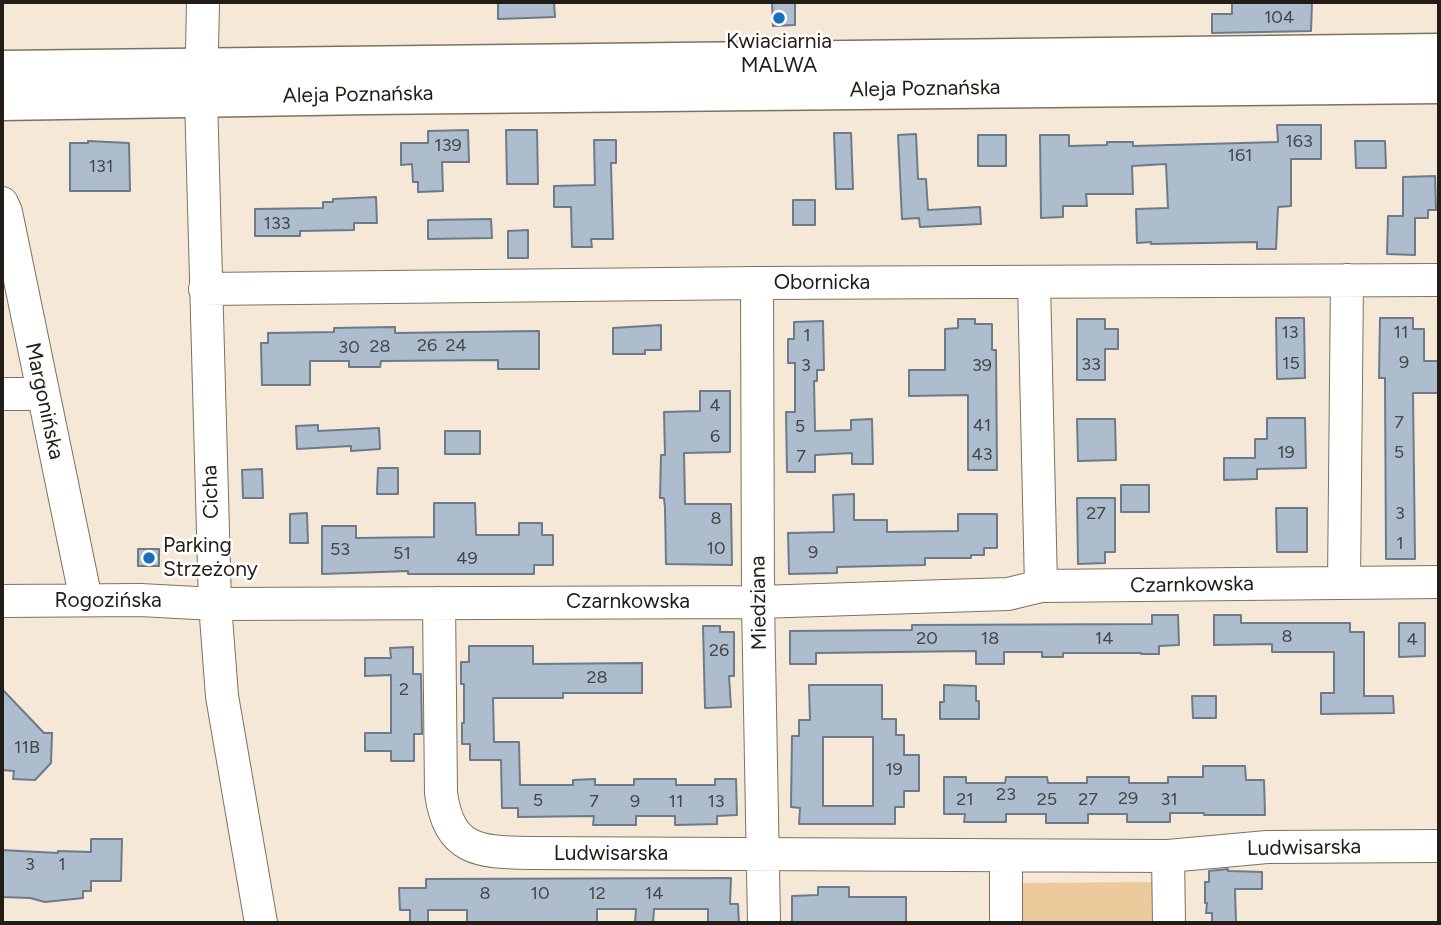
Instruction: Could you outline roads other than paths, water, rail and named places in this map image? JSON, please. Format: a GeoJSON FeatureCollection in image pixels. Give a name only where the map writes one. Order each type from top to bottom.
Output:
{"type":"FeatureCollection","features":[{"type":"Feature","properties":{"kind":"main road","name":"Aleja Poznańska"},"geometry":{"type":"LineString","coordinates":[[2,101],[201,83],[1439,53]]}},
{"type":"Feature","properties":{"kind":"main road","name":"Aleja Poznańska"},"geometry":{"type":"LineString","coordinates":[[2,70],[438,94],[1439,84]]}},
{"type":"Feature","properties":{"kind":"street","name":"Cicha"},"geometry":{"type":"LineString","coordinates":[[203,2],[201,83],[205,289],[215,604],[222,696],[261,923]]}},
{"type":"Feature","properties":{"kind":"street","name":"Margonińska"},"geometry":{"type":"LineString","coordinates":[[2,203],[86,600]]}},
{"type":"Feature","properties":{"kind":"street"},"geometry":{"type":"LineString","coordinates":[[1344,583],[1347,280]]}},
{"type":"Feature","properties":{"kind":"street","name":"Obornicka"},"geometry":{"type":"LineString","coordinates":[[205,289],[1439,280]]}},
{"type":"Feature","properties":{"kind":"street","name":"Miedziana"},"geometry":{"type":"LineString","coordinates":[[757,283],[758,602],[764,923]]}},
{"type":"Feature","properties":{"kind":"street"},"geometry":{"type":"LineString","coordinates":[[1034,283],[1041,586]]}},
{"type":"Feature","properties":{"kind":"street"},"geometry":{"type":"LineString","coordinates":[[2,394],[43,394]]}},
{"type":"Feature","properties":{"kind":"street","name":"Czarnkowska"},"geometry":{"type":"LineString","coordinates":[[215,604],[758,602],[1008,594],[1041,586],[1439,582]]}},
{"type":"Feature","properties":{"kind":"street","name":"Rogozińska"},"geometry":{"type":"LineString","coordinates":[[2,601],[140,600],[215,604]]}},
{"type":"Feature","properties":{"kind":"street","name":"Ludwisarska"},"geometry":{"type":"LineString","coordinates":[[439,603],[441,793],[449,824],[458,837],[473,846],[506,853],[1006,856],[1168,856],[1267,846],[1439,846]]}},
{"type":"Feature","properties":{"kind":"street"},"geometry":{"type":"LineString","coordinates":[[1006,856],[1006,923]]}},
{"type":"Feature","properties":{"kind":"street"},"geometry":{"type":"LineString","coordinates":[[1168,856],[1169,923]]}},
{"type":"Feature","properties":{"kind":"place","name":"Kwiaciarnia MALWA"},"geometry":{"type":"Point","coordinates":[779,18]}},
{"type":"Feature","properties":{"kind":"place","name":"Parking Strzeżony"},"geometry":{"type":"Point","coordinates":[149,558]}}]}
